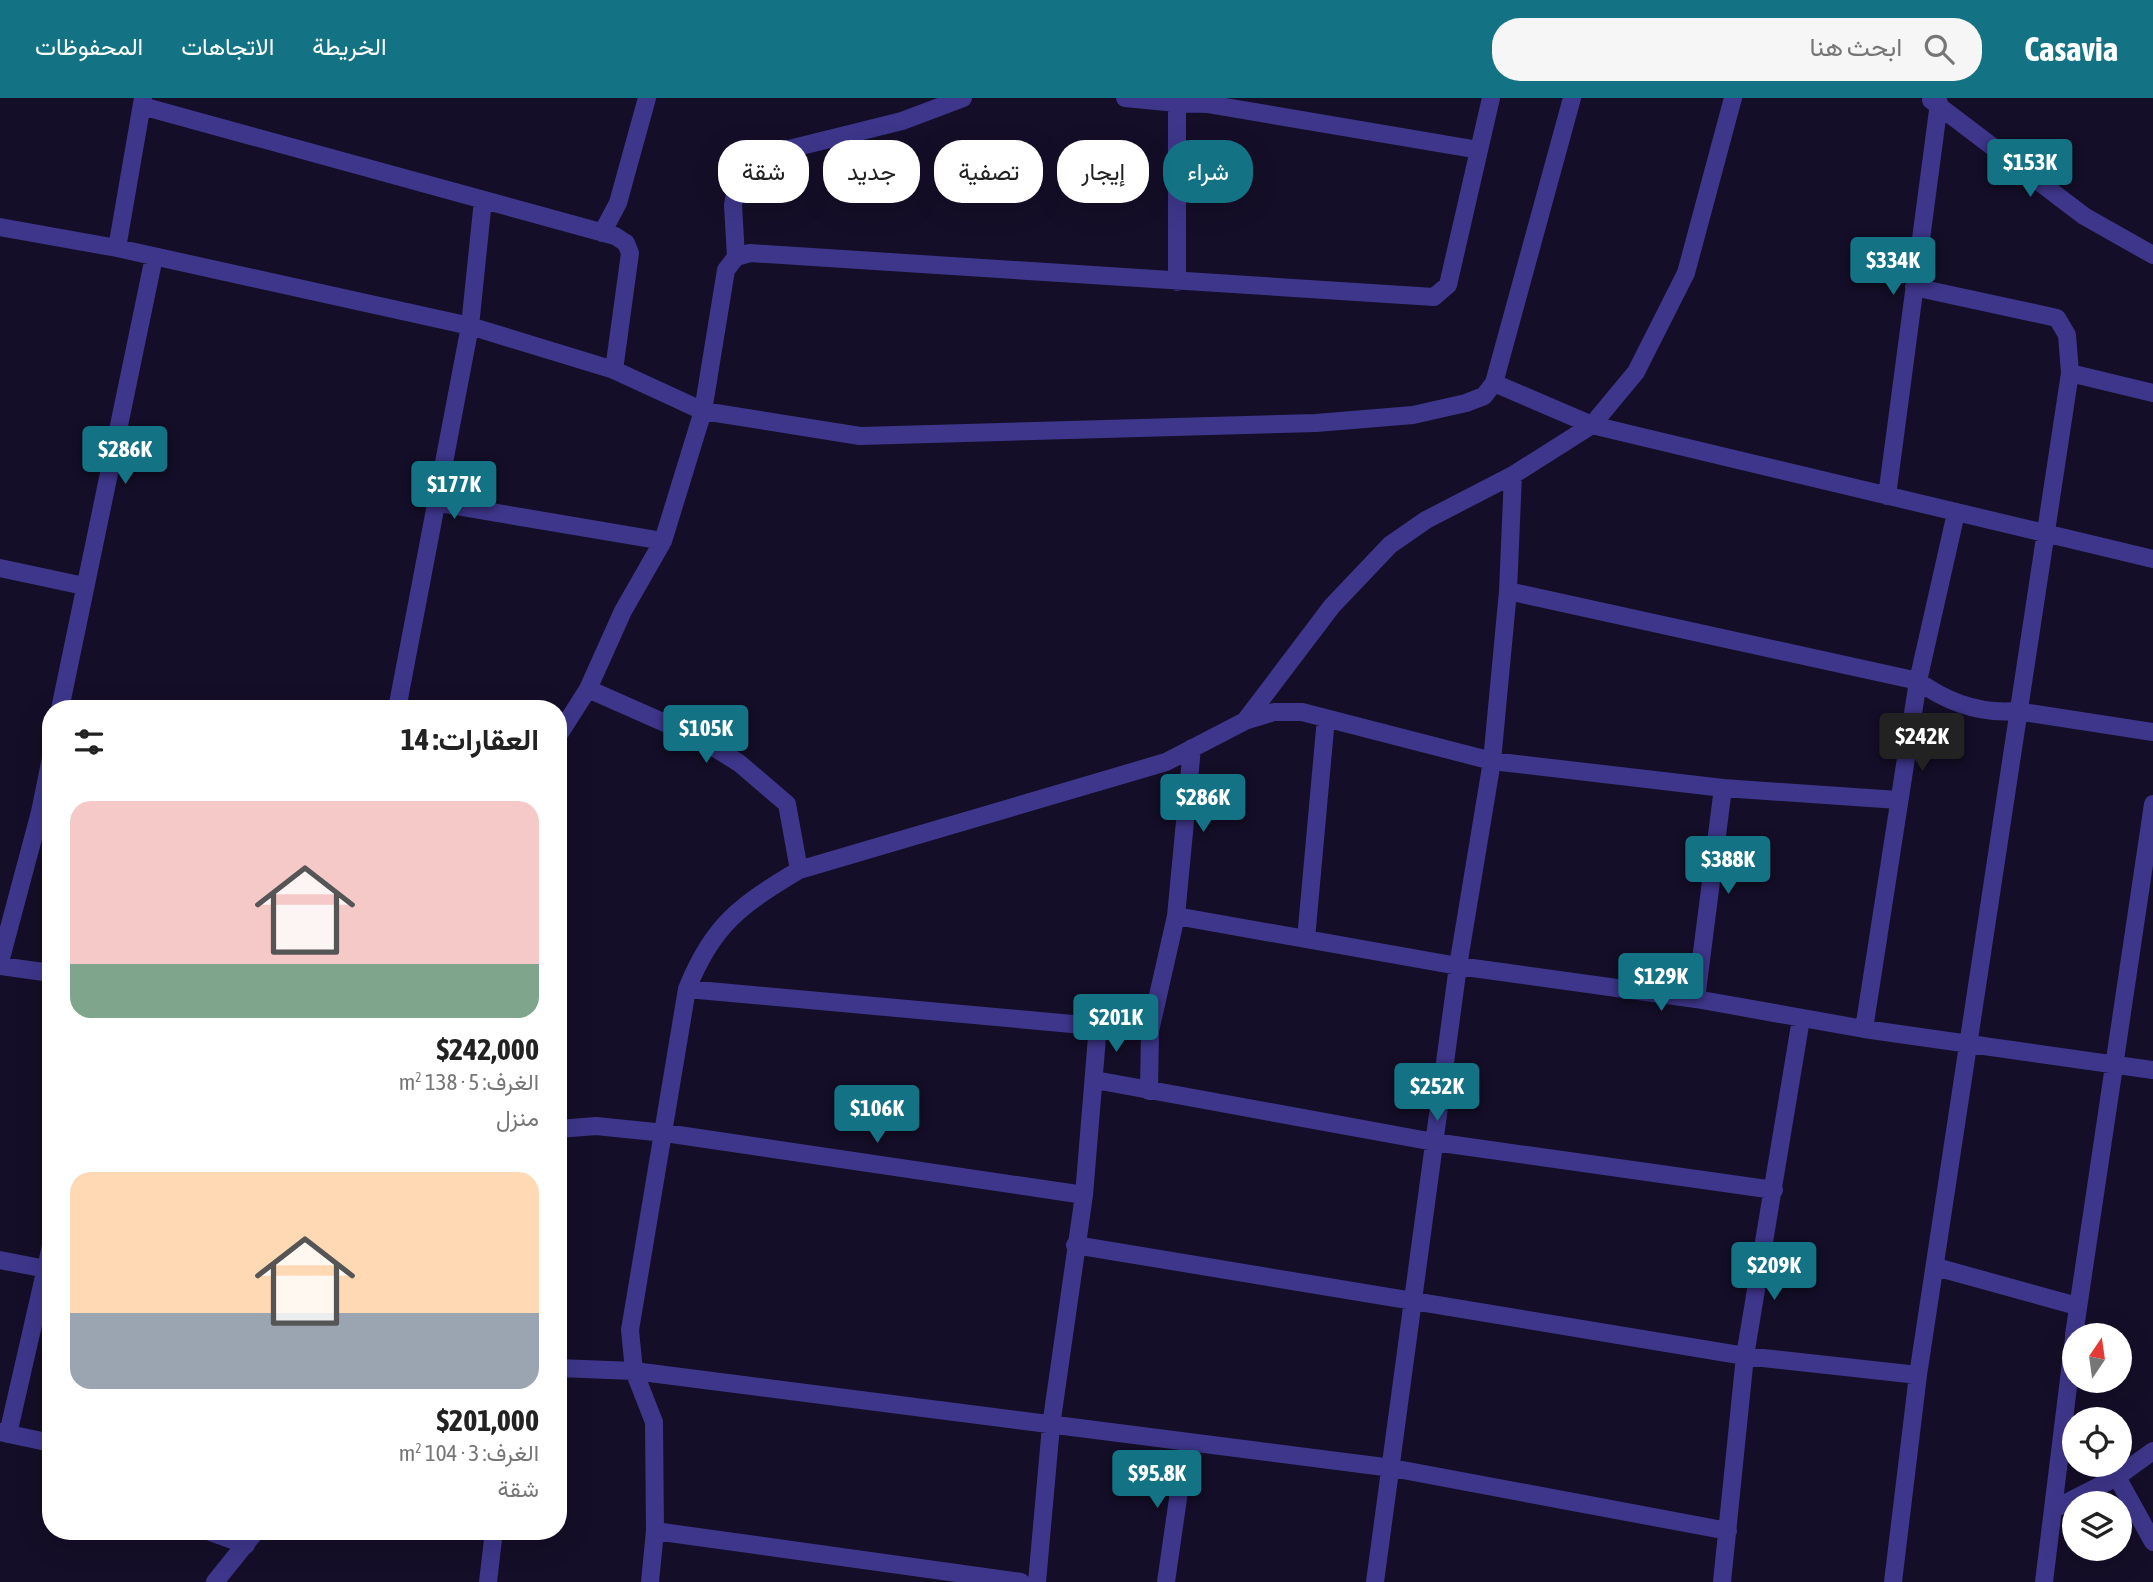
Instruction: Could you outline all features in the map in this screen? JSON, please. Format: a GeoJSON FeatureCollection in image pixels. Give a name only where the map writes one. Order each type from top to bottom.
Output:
{"type":"FeatureCollection","features":[{"type":"Feature","properties":{"kind":"street"},"geometry":{"type":"LineString","coordinates":[[602,233],[622,190],[647,98]]}},
{"type":"Feature","properties":{"kind":"street"},"geometry":{"type":"LineString","coordinates":[[736,257],[733,205],[736,189],[740,179],[755,161],[777,152],[902,121],[963,98]]}},
{"type":"Feature","properties":{"kind":"street"},"geometry":{"type":"LineString","coordinates":[[1125,98],[1207,104],[1479,150]]}},
{"type":"Feature","properties":{"kind":"street"},"geometry":{"type":"LineString","coordinates":[[567,722],[588,689],[623,611],[663,541],[703,411],[726,270],[736,257],[750,253],[1434,297],[1448,285],[1491,98]]}},
{"type":"Feature","properties":{"kind":"street"},"geometry":{"type":"LineString","coordinates":[[0,227],[117,248],[470,326],[614,370],[703,411],[860,436],[1316,423],[1413,415],[1466,403],[1484,396],[1494,383],[1572,98]]}},
{"type":"Feature","properties":{"kind":"street"},"geometry":{"type":"LineString","coordinates":[[1245,721],[1332,606],[1390,545],[1426,520],[1513,475],[1592,425],[1636,372],[1686,273],[1733,98]]}},
{"type":"Feature","properties":{"kind":"street"},"geometry":{"type":"LineString","coordinates":[[1886,496],[1914,287],[1933,101]]}},
{"type":"Feature","properties":{"kind":"street"},"geometry":{"type":"LineString","coordinates":[[1933,101],[2084,216],[2153,255]]}},
{"type":"Feature","properties":{"kind":"street"},"geometry":{"type":"LineString","coordinates":[[117,248],[142,102],[602,233],[625,243],[630,253],[614,370]]}},
{"type":"Feature","properties":{"kind":"street"},"geometry":{"type":"LineString","coordinates":[[1177,103],[1177,282]]}},
{"type":"Feature","properties":{"kind":"street"},"geometry":{"type":"LineString","coordinates":[[399,700],[470,326],[483,200]]}},
{"type":"Feature","properties":{"kind":"street"},"geometry":{"type":"LineString","coordinates":[[62,700],[154,257]]}},
{"type":"Feature","properties":{"kind":"street"},"geometry":{"type":"LineString","coordinates":[[1894,1582],[1918,1375],[2016,711],[2070,373],[2067,335],[2057,318],[1914,287]]}},
{"type":"Feature","properties":{"kind":"street"},"geometry":{"type":"LineString","coordinates":[[2070,373],[2153,393]]}},
{"type":"Feature","properties":{"kind":"street"},"geometry":{"type":"LineString","coordinates":[[1494,383],[1592,425],[2153,559]]}},
{"type":"Feature","properties":{"kind":"street"},"geometry":{"type":"LineString","coordinates":[[1375,1582],[1458,966],[1492,761],[1508,591],[1513,475]]}},
{"type":"Feature","properties":{"kind":"street"},"geometry":{"type":"LineString","coordinates":[[438,503],[663,541]]}},
{"type":"Feature","properties":{"kind":"street"},"geometry":{"type":"LineString","coordinates":[[1864,1029],[1918,681],[1956,513]]}},
{"type":"Feature","properties":{"kind":"street"},"geometry":{"type":"LineString","coordinates":[[0,568],[84,586]]}},
{"type":"Feature","properties":{"kind":"street"},"geometry":{"type":"LineString","coordinates":[[1508,591],[1918,681],[1938,695],[1970,708],[1997,713],[2016,711],[2153,732]]}},
{"type":"Feature","properties":{"kind":"street"},"geometry":{"type":"LineString","coordinates":[[588,689],[699,738],[739,763],[787,804],[799,870]]}},
{"type":"Feature","properties":{"kind":"street"},"geometry":{"type":"LineString","coordinates":[[650,1582],[655,1531],[654,1422],[634,1371],[630,1330],[687,989],[702,951],[745,902],[799,870],[1166,762],[1245,721],[1274,712],[1301,712],[1492,761],[1723,788],[1898,800]]}},
{"type":"Feature","properties":{"kind":"street"},"geometry":{"type":"LineString","coordinates":[[1306,939],[1326,718]]}},
{"type":"Feature","properties":{"kind":"street"},"geometry":{"type":"LineString","coordinates":[[1149,1091],[1150,1031],[1176,916],[1192,748]]}},
{"type":"Feature","properties":{"kind":"street"},"geometry":{"type":"LineString","coordinates":[[1696,999],[1723,788]]}},
{"type":"Feature","properties":{"kind":"street"},"geometry":{"type":"LineString","coordinates":[[42,802],[0,964],[42,971]]}},
{"type":"Feature","properties":{"kind":"street"},"geometry":{"type":"LineString","coordinates":[[2075,1323],[2153,804]]}},
{"type":"Feature","properties":{"kind":"street"},"geometry":{"type":"LineString","coordinates":[[1176,916],[1458,966],[1696,999],[1864,1029],[2153,1070]]}},
{"type":"Feature","properties":{"kind":"street"},"geometry":{"type":"LineString","coordinates":[[687,989],[1150,1031]]}},
{"type":"Feature","properties":{"kind":"street"},"geometry":{"type":"LineString","coordinates":[[1722,1582],[1745,1356],[1801,1018]]}},
{"type":"Feature","properties":{"kind":"street"},"geometry":{"type":"LineString","coordinates":[[1037,1582],[1051,1426],[1084,1195],[1098,1025]]}},
{"type":"Feature","properties":{"kind":"street"},"geometry":{"type":"LineString","coordinates":[[1095,1080],[1434,1142],[1774,1190]]}},
{"type":"Feature","properties":{"kind":"street"},"geometry":{"type":"LineString","coordinates":[[567,1128],[596,1126],[665,1133],[1084,1195]]}},
{"type":"Feature","properties":{"kind":"street"},"geometry":{"type":"LineString","coordinates":[[1075,1245],[1745,1356],[1918,1375]]}},
{"type":"Feature","properties":{"kind":"street"},"geometry":{"type":"LineString","coordinates":[[0,1260],[42,1269]]}},
{"type":"Feature","properties":{"kind":"street"},"geometry":{"type":"LineString","coordinates":[[1936,1267],[2077,1306]]}},
{"type":"Feature","properties":{"kind":"street"},"geometry":{"type":"LineString","coordinates":[[42,1292],[4,1433],[42,1441]]}},
{"type":"Feature","properties":{"kind":"street"},"geometry":{"type":"LineString","coordinates":[[567,1368],[634,1371],[1392,1468],[1728,1531]]}},
{"type":"Feature","properties":{"kind":"street"},"geometry":{"type":"LineString","coordinates":[[2045,1582],[2067,1393]]}},
{"type":"Feature","properties":{"kind":"street"},"geometry":{"type":"LineString","coordinates":[[1166,1582],[1186,1443]]}},
{"type":"Feature","properties":{"kind":"street"},"geometry":{"type":"LineString","coordinates":[[2132,1467],[2153,1451]]}},
{"type":"Feature","properties":{"kind":"street"},"geometry":{"type":"LineString","coordinates":[[2054,1509],[2118,1477],[2153,1542]]}},
{"type":"Feature","properties":{"kind":"street"},"geometry":{"type":"LineString","coordinates":[[655,1531],[1021,1582]]}},
{"type":"Feature","properties":{"kind":"street"},"geometry":{"type":"LineString","coordinates":[[215,1582],[249,1540]]}},
{"type":"Feature","properties":{"kind":"street"},"geometry":{"type":"LineString","coordinates":[[488,1582],[493,1540]]}}]}
